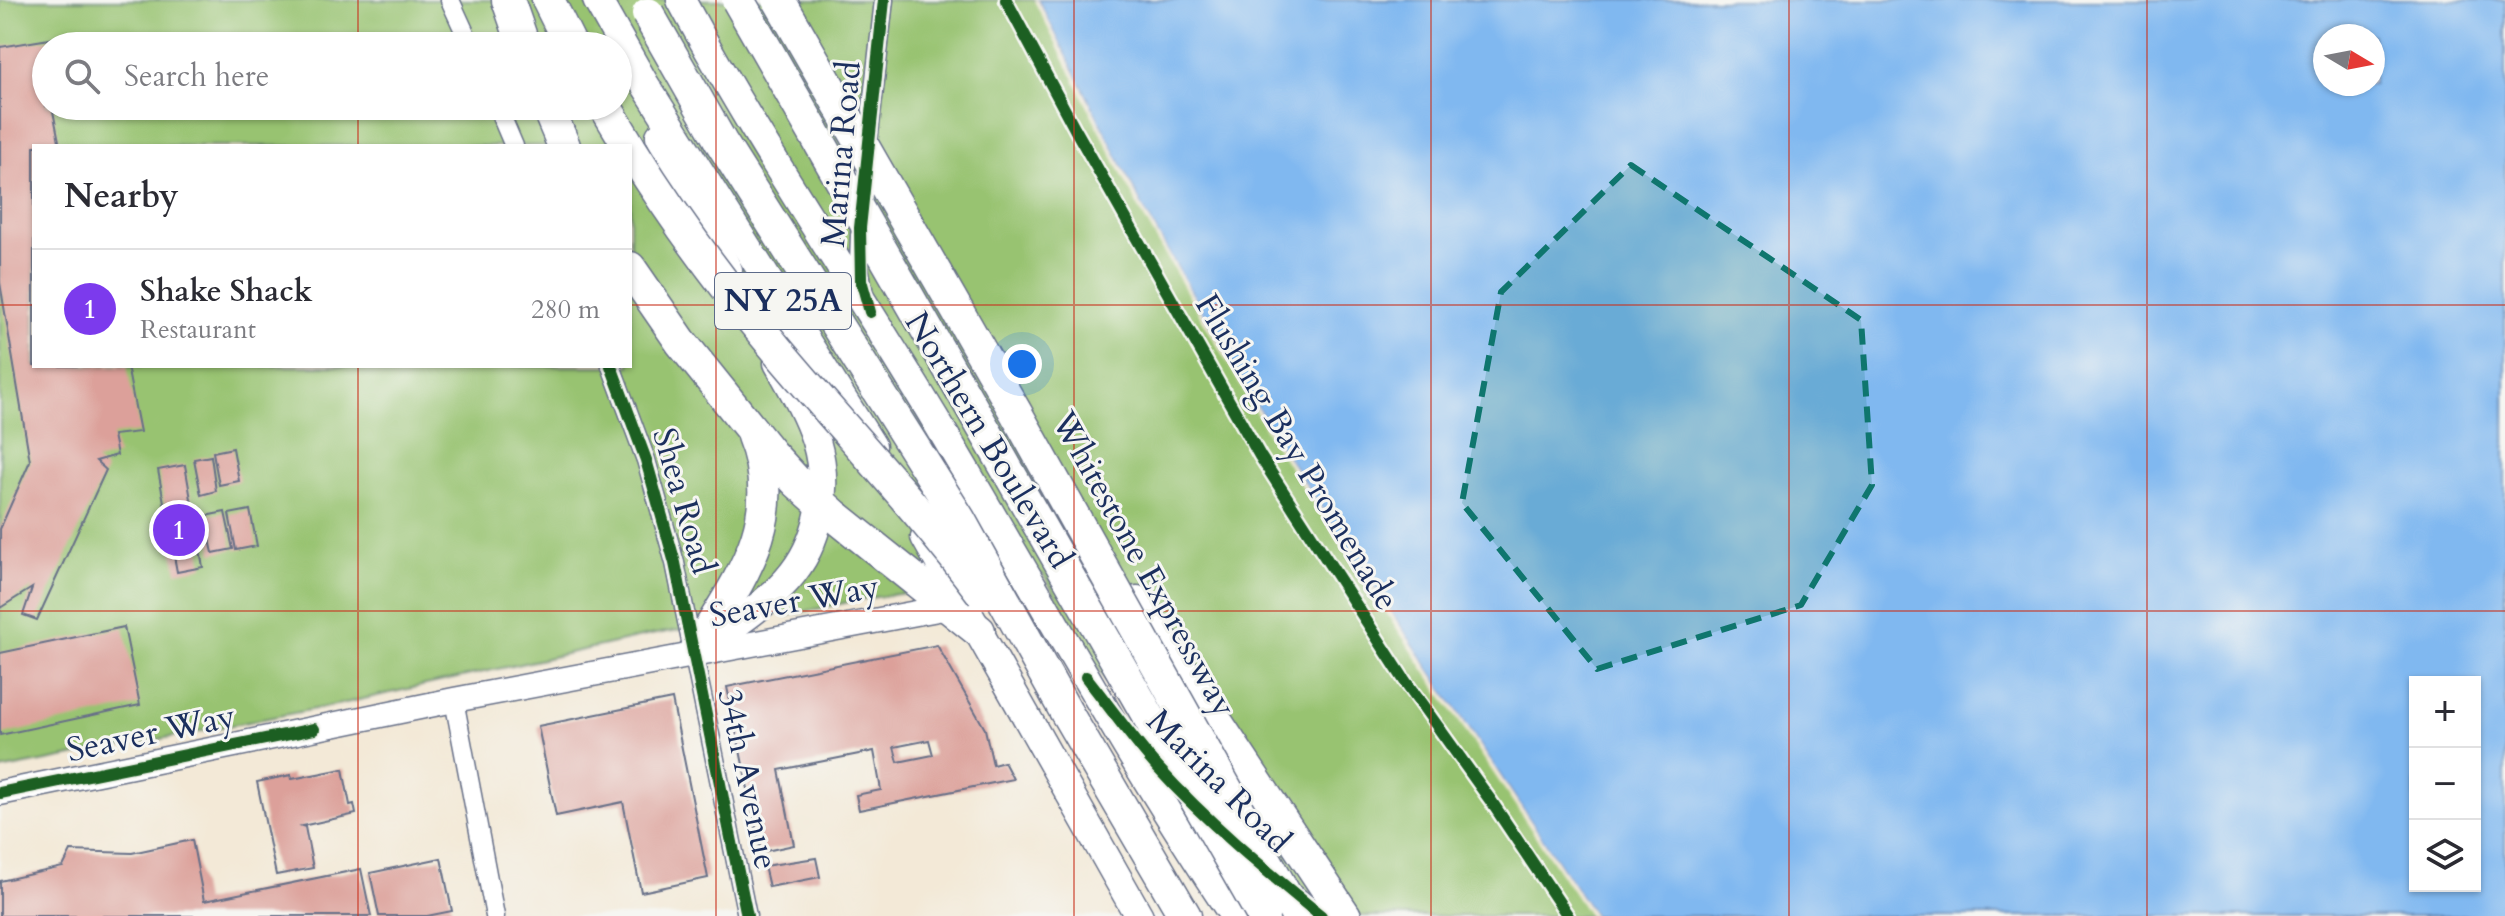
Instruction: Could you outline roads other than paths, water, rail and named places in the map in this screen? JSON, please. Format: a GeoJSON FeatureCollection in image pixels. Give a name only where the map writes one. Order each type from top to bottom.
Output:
{"type":"FeatureCollection","features":[{"type":"Feature","properties":{"kind":"highway"},"geometry":{"type":"LineString","coordinates":[[508,0],[519,32]]}},
{"type":"Feature","properties":{"kind":"highway"},"geometry":{"type":"LineString","coordinates":[[548,0],[564,32]]}},
{"type":"Feature","properties":{"kind":"highway"},"geometry":{"type":"LineString","coordinates":[[641,0],[721,142],[959,519],[1066,712],[1185,916]]}},
{"type":"Feature","properties":{"kind":"highway"},"geometry":{"type":"LineString","coordinates":[[738,0],[1263,916]]}},
{"type":"Feature","properties":{"kind":"highway","name":"Whitestone Expressway"},"geometry":{"type":"LineString","coordinates":[[779,0],[1016,413],[1297,916]]}},
{"type":"Feature","properties":{"kind":"highway"},"geometry":{"type":"LineString","coordinates":[[553,120],[563,144]]}},
{"type":"Feature","properties":{"kind":"highway"},"geometry":{"type":"LineString","coordinates":[[613,120],[627,144]]}},
{"type":"Feature","properties":{"kind":"highway"},"geometry":{"type":"LineString","coordinates":[[632,152],[737,301],[927,521],[1005,624],[1066,712]]}},
{"type":"Feature","properties":{"kind":"highway"},"geometry":{"type":"LineString","coordinates":[[632,271],[681,342],[785,469],[821,503],[964,614]]}},
{"type":"Feature","properties":{"kind":"highway"},"geometry":{"type":"LineString","coordinates":[[1016,413],[1195,693],[1345,916]]}},
{"type":"Feature","properties":{"kind":"highway"},"geometry":{"type":"LineString","coordinates":[[694,654],[746,567],[762,524],[764,483],[748,426]]}},
{"type":"Feature","properties":{"kind":"main road"},"geometry":{"type":"LineString","coordinates":[[596,0],[610,32]]}},
{"type":"Feature","properties":{"kind":"main road","name":"NY 25A"},"geometry":{"type":"LineString","coordinates":[[596,0],[615,32]]}},
{"type":"Feature","properties":{"kind":"main road","name":"Northern Boulevard"},"geometry":{"type":"LineString","coordinates":[[681,0],[758,135],[870,312],[1031,580],[1154,796],[1234,916]]}},
{"type":"Feature","properties":{"kind":"main road","name":"NY 25A"},"geometry":{"type":"LineString","coordinates":[[632,62],[842,394],[964,614],[1139,916]]}},
{"type":"Feature","properties":{"kind":"main road"},"geometry":{"type":"LineString","coordinates":[[632,79],[693,206],[808,419],[819,453],[821,503],[813,538],[800,562],[786,582],[694,654]]}},
{"type":"Feature","properties":{"kind":"main road","name":"Seaver Way"},"geometry":{"type":"LineString","coordinates":[[0,793],[694,654],[964,614],[1014,594],[1031,580]]}},
{"type":"Feature","properties":{"kind":"street"},"geometry":{"type":"LineString","coordinates":[[450,0],[465,32]]}},
{"type":"Feature","properties":{"kind":"street","name":"Marina Road"},"geometry":{"type":"LineString","coordinates":[[870,312],[861,280],[860,228],[884,0]]}},
{"type":"Feature","properties":{"kind":"street"},"geometry":{"type":"LineString","coordinates":[[503,120],[513,144]]}},
{"type":"Feature","properties":{"kind":"street","name":"Shea Road"},"geometry":{"type":"LineString","coordinates":[[612,368],[634,425],[667,531],[694,654]]}},
{"type":"Feature","properties":{"kind":"street","name":"34th Avenue"},"geometry":{"type":"LineString","coordinates":[[694,654],[747,916]]}},
{"type":"Feature","properties":{"kind":"street","name":"Marina Road"},"geometry":{"type":"LineString","coordinates":[[1086,677],[1176,786],[1321,916]]}},
{"type":"Feature","properties":{"kind":"street"},"geometry":{"type":"LineString","coordinates":[[454,700],[495,916]]}},
{"type":"Feature","properties":{"kind":"water"},"geometry":{"type":"Polygon","coordinates":[[[1038,0],[2505,0],[2505,916],[1594,916],[1278,443],[1145,212],[1038,0]]]}},
{"type":"Feature","properties":{"kind":"place","name":"Shake Shack"},"geometry":{"type":"Point","coordinates":[179,530]}}]}
